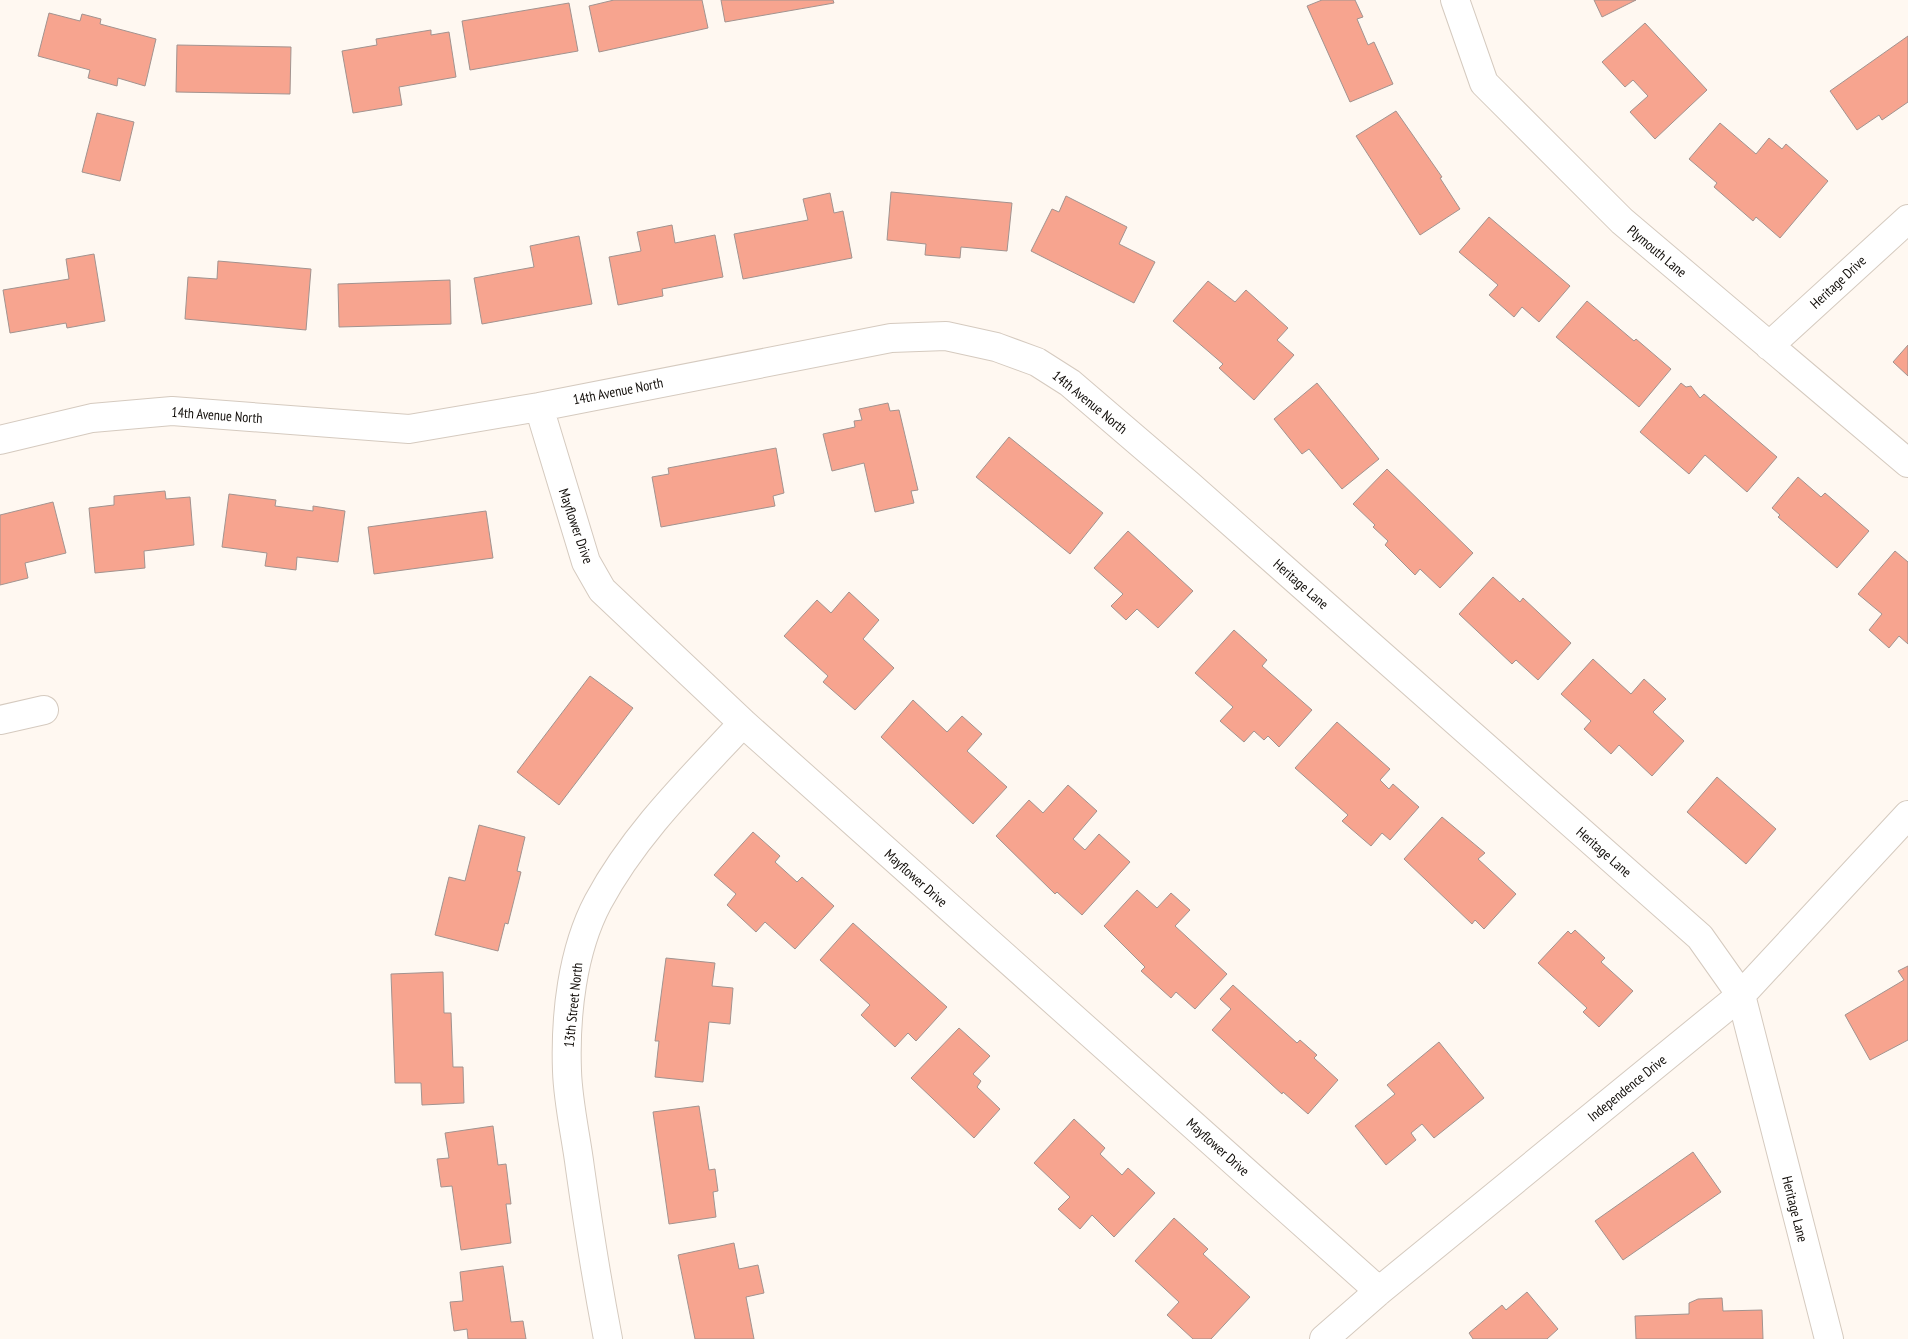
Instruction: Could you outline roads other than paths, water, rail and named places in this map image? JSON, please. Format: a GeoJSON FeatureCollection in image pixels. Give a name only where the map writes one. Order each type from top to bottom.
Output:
{"type":"FeatureCollection","features":[{"type":"Feature","properties":{"kind":"street","name":"Plymouth Lane"},"geometry":{"type":"LineString","coordinates":[[1455,0],[1484,83],[1622,221],[1908,463]]}},
{"type":"Feature","properties":{"kind":"street","name":"Heritage Drive"},"geometry":{"type":"LineString","coordinates":[[1769,346],[1908,219]]}},
{"type":"Feature","properties":{"kind":"street","name":"14th Avenue North"},"geometry":{"type":"LineString","coordinates":[[0,440],[92,418],[172,411],[409,430],[539,407],[891,338],[946,336],[996,347],[1037,362],[1070,383],[1189,485]]}},
{"type":"Feature","properties":{"kind":"street","name":"Mayflower Drive"},"geometry":{"type":"LineString","coordinates":[[539,407],[586,562],[602,590],[742,723],[1379,1291]]}},
{"type":"Feature","properties":{"kind":"street","name":"Heritage Lane"},"geometry":{"type":"LineString","coordinates":[[1189,485],[1700,937],[1741,995],[1829,1339]]}},
{"type":"Feature","properties":{"kind":"street"},"geometry":{"type":"LineString","coordinates":[[0,720],[44,710]]}},
{"type":"Feature","properties":{"kind":"street","name":"13th Street North"},"geometry":{"type":"LineString","coordinates":[[608,1339],[593,1264],[567,1071],[570,1012],[578,954],[598,903],[622,861],[656,817],[742,723]]}},
{"type":"Feature","properties":{"kind":"street","name":"Independence Drive"},"geometry":{"type":"LineString","coordinates":[[1324,1339],[1379,1291],[1741,995],[1908,815]]}}]}
